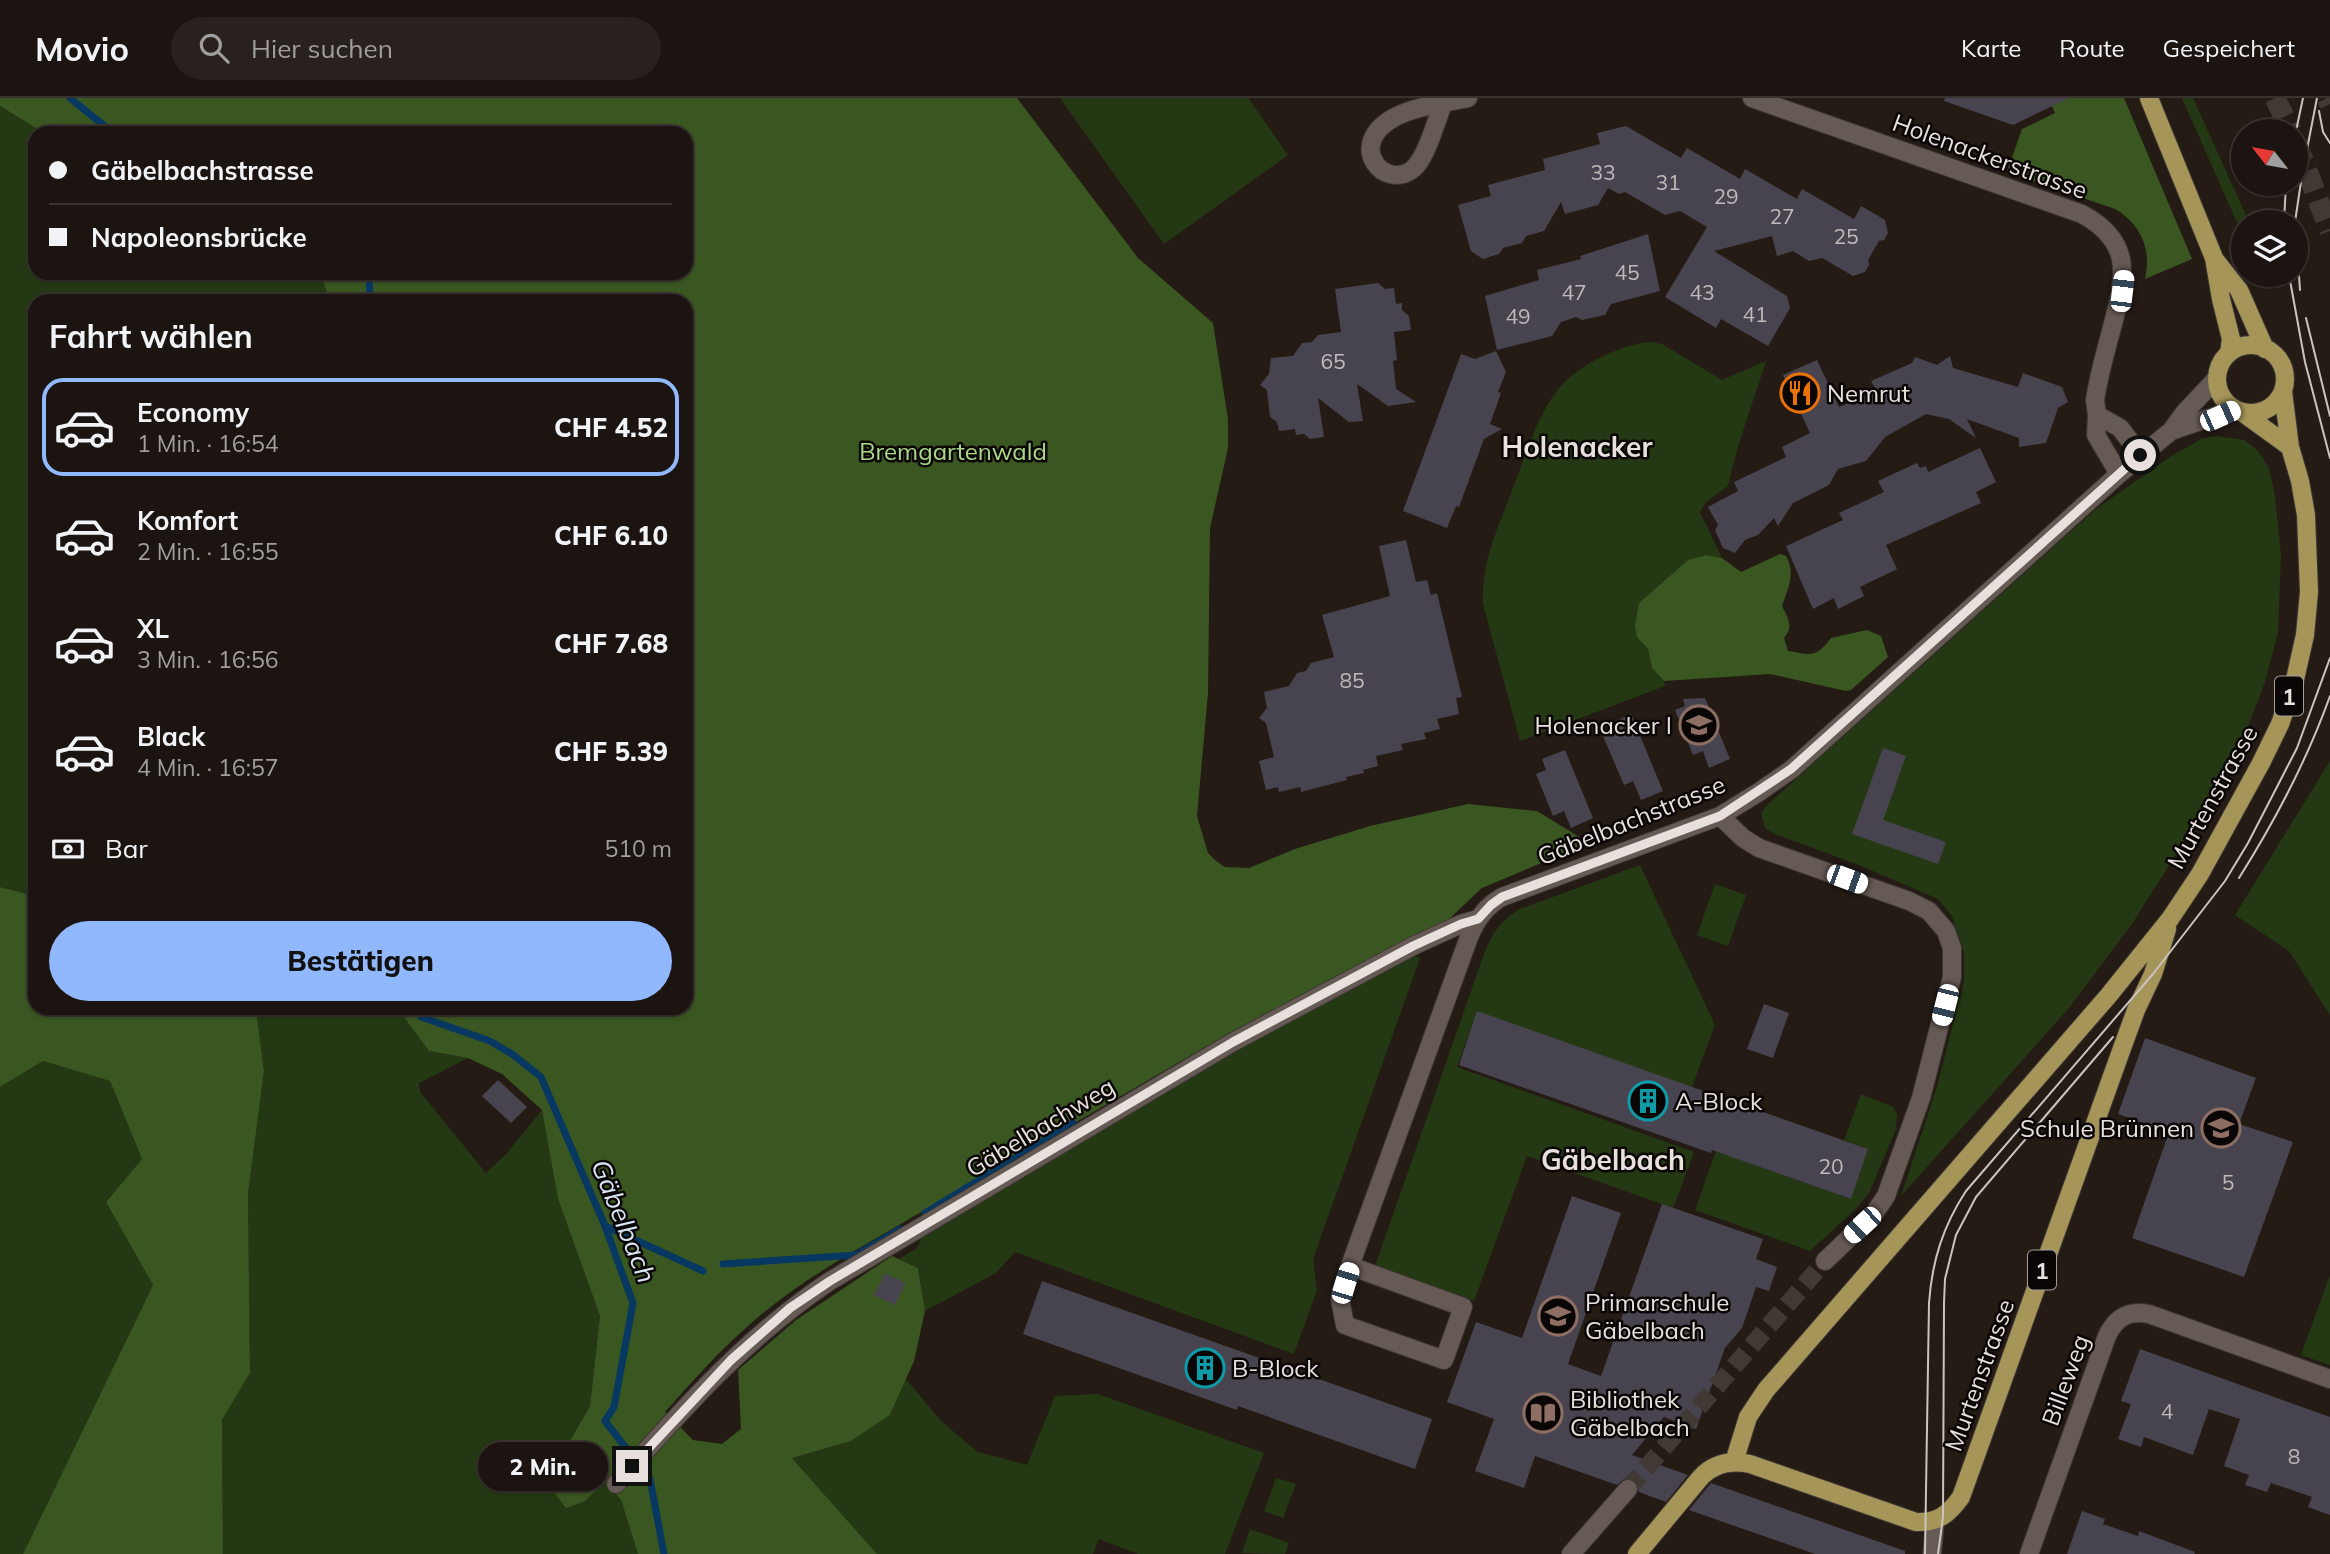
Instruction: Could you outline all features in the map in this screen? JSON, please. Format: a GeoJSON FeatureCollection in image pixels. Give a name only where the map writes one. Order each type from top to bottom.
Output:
{"type":"FeatureCollection","features":[{"type":"Feature","properties":{"kind":"main road"},"geometry":{"type":"LineString","coordinates":[[2149,98],[2214,258],[2231,339],[2229,353],[2218,369],[2221,396],[2290,447]]}},
{"type":"Feature","properties":{"kind":"main road"},"geometry":{"type":"LineString","coordinates":[[2214,258],[2239,290],[2266,349]]}},
{"type":"Feature","properties":{"kind":"main road"},"geometry":{"type":"LineString","coordinates":[[2229,353],[2246,346],[2266,349],[2274,354],[2284,372],[2283,391],[2270,407],[2253,413],[2239,411]]}},
{"type":"Feature","properties":{"kind":"main road","name":"Murtenstrasse"},"geometry":{"type":"LineString","coordinates":[[1734,1462],[1748,1417],[1766,1390],[2109,995],[2170,919],[2200,874],[2249,786],[2280,724],[2294,684],[2305,635],[2309,559],[2304,504],[2290,447],[2283,391]]}},
{"type":"Feature","properties":{"kind":"main road","name":"Murtenstrasse"},"geometry":{"type":"LineString","coordinates":[[1935,1521],[1948,1513],[1961,1497],[2120,1051],[2153,974],[2170,919]]}},
{"type":"Feature","properties":{"kind":"main road"},"geometry":{"type":"LineString","coordinates":[[1637,1554],[1705,1472],[1718,1465],[1734,1462],[1750,1464],[1909,1520],[1935,1521]]}},
{"type":"Feature","properties":{"kind":"street"},"geometry":{"type":"LineString","coordinates":[[1443,104],[1420,160],[1413,169],[1392,174],[1376,165],[1370,146],[1377,129],[1407,112],[1468,98]]}},
{"type":"Feature","properties":{"kind":"street","name":"Holenackerstrasse"},"geometry":{"type":"LineString","coordinates":[[1752,98],[2082,214],[2099,223],[2113,238],[2124,270],[2122,291],[2096,392],[2096,435],[2119,474]]}},
{"type":"Feature","properties":{"kind":"street","name":"Gäbelbachstrasse"},"geometry":{"type":"LineString","coordinates":[[1350,1266],[1463,1307],[1444,1360],[1345,1325],[1340,1299],[1350,1266],[1469,937],[1478,919],[1491,905],[1502,897],[1720,816],[1791,769],[2140,455],[2171,431],[2217,378]]}},
{"type":"Feature","properties":{"kind":"street","name":"Gäbelbachstrasse"},"geometry":{"type":"LineString","coordinates":[[2171,431],[2239,411]]}},
{"type":"Feature","properties":{"kind":"street"},"geometry":{"type":"LineString","coordinates":[[2098,415],[2120,428],[2140,455]]}},
{"type":"Feature","properties":{"kind":"street"},"geometry":{"type":"LineString","coordinates":[[1720,816],[1759,848],[1929,911],[1943,925],[1952,948],[1952,977],[1928,1073],[1886,1196],[1873,1215],[1825,1261]]}},
{"type":"Feature","properties":{"kind":"street","name":"Gäbelbachweg"},"geometry":{"type":"LineString","coordinates":[[616,1484],[731,1360],[790,1308],[830,1281],[1233,1042],[1413,946],[1478,919]]}},
{"type":"Feature","properties":{"kind":"street","name":"Billeweg"},"geometry":{"type":"LineString","coordinates":[[2029,1554],[2107,1336],[2115,1323],[2125,1315],[2137,1312],[2149,1314],[2330,1379]]}},
{"type":"Feature","properties":{"kind":"street"},"geometry":{"type":"LineString","coordinates":[[1571,1554],[1628,1489]]}},
{"type":"Feature","properties":{"kind":"street"},"geometry":{"type":"LineString","coordinates":[[1932,1554],[1935,1521]]}},
{"type":"Feature","properties":{"kind":"green space","name":"Bremgartenwald"},"geometry":{"type":"Polygon","coordinates":[[[0,98],[1017,98],[1138,258],[1213,323],[1228,419],[1228,448],[1210,528],[1208,693],[1197,816],[1208,853],[1225,867],[1249,868],[1295,849],[1370,826],[1468,804],[1537,811],[1589,843],[1482,888],[1449,919],[1231,1032],[849,1254],[760,1316],[716,1357],[665,1412],[693,1440],[722,1444],[741,1429],[738,1370],[796,1320],[892,1256],[918,1268],[925,1311],[914,1361],[890,1415],[851,1441],[792,1458],[877,1554],[638,1554],[621,1500],[605,1482],[585,1501],[566,1508],[553,1491],[555,1467],[590,1406],[600,1316],[558,1199],[542,1110],[502,1074],[468,1058],[429,1051],[402,1015],[693,1015],[693,294],[328,294],[322,280],[693,280],[693,126],[33,126],[0,106],[0,98]]]}},
{"type":"Feature","properties":{"kind":"green space"},"geometry":{"type":"Polygon","coordinates":[[[1060,98],[1248,98],[1288,155],[1164,244],[1060,98]]]}},
{"type":"Feature","properties":{"kind":"green space"},"geometry":{"type":"Polygon","coordinates":[[[2048,98],[2124,98],[2192,259],[2145,279],[2145,248],[2138,230],[2124,215],[2115,209],[2007,172],[2022,129],[2055,113],[2048,98]]]}},
{"type":"Feature","properties":{"kind":"green space"},"geometry":{"type":"Polygon","coordinates":[[[2182,98],[2193,98],[2231,182],[2231,196],[2237,196],[2244,210],[2232,210],[2182,98]]]}},
{"type":"Feature","properties":{"kind":"green space"},"geometry":{"type":"Polygon","coordinates":[[[0,106],[33,126],[28,126],[28,280],[322,280],[328,294],[28,294],[28,894],[0,887],[0,106]]]}},
{"type":"Feature","properties":{"kind":"green space"},"geometry":{"type":"Polygon","coordinates":[[[1650,342],[1662,344],[1722,380],[1766,361],[1728,486],[1706,502],[1700,512],[1722,558],[1706,555],[1688,560],[1639,603],[1637,636],[1648,649],[1652,668],[1664,681],[1665,686],[1520,741],[1483,604],[1485,572],[1493,540],[1534,432],[1552,397],[1560,387],[1590,363],[1613,351],[1650,342]]]}},
{"type":"Feature","properties":{"kind":"green space"},"geometry":{"type":"Polygon","coordinates":[[[2217,436],[2244,440],[2255,448],[2269,469],[2275,496],[2281,555],[2278,633],[2265,682],[2245,734],[2203,812],[2132,924],[2069,1008],[1901,1196],[1937,1087],[1964,981],[1964,953],[1952,916],[1938,899],[1859,865],[1775,834],[1765,828],[1761,813],[2096,509],[2170,457],[2203,438],[2217,436]]]}},
{"type":"Feature","properties":{"kind":"green space"},"geometry":{"type":"Polygon","coordinates":[[[1780,554],[1786,556],[1790,569],[1790,581],[1782,606],[1789,622],[1789,630],[1784,638],[1788,651],[1812,654],[1831,638],[1867,630],[1881,636],[1888,657],[1851,690],[1846,691],[1770,674],[1664,681],[1652,668],[1648,649],[1637,637],[1635,626],[1639,603],[1688,560],[1706,555],[1722,558],[1741,572],[1780,554]]]}},
{"type":"Feature","properties":{"kind":"green space"},"geometry":{"type":"Polygon","coordinates":[[[2330,761],[2330,1015],[2289,951],[2235,915],[2330,761]]]}},
{"type":"Feature","properties":{"kind":"green space"},"geometry":{"type":"Polygon","coordinates":[[[1640,865],[1715,1025],[1692,1087],[1477,1012],[1457,1067],[1694,1152],[1673,1208],[1527,1156],[1474,1301],[1375,1266],[1484,954],[1494,933],[1507,918],[1520,909],[1640,865]]]}},
{"type":"Feature","properties":{"kind":"green space"},"geometry":{"type":"Polygon","coordinates":[[[1715,884],[1746,895],[1728,946],[1697,935],[1715,884]]]}},
{"type":"Feature","properties":{"kind":"green space"},"geometry":{"type":"Polygon","coordinates":[[[0,887],[28,894],[28,1015],[257,1015],[264,1071],[248,1194],[250,1373],[222,1420],[223,1554],[23,1554],[153,1285],[106,1202],[142,1159],[110,1081],[43,1061],[0,1087],[0,887]]]}},
{"type":"Feature","properties":{"kind":"green space"},"geometry":{"type":"Polygon","coordinates":[[[1413,955],[1420,958],[1313,1259],[1317,1290],[1294,1354],[1015,1252],[996,1273],[925,1311],[918,1268],[899,1259],[917,1248],[923,1235],[1202,1069],[1413,955]]]}},
{"type":"Feature","properties":{"kind":"green space"},"geometry":{"type":"Polygon","coordinates":[[[257,1015],[402,1015],[429,1051],[468,1058],[419,1083],[420,1092],[486,1173],[507,1153],[542,1110],[558,1199],[600,1316],[590,1406],[555,1467],[585,1501],[605,1482],[621,1500],[638,1554],[223,1554],[222,1420],[250,1373],[248,1194],[264,1071],[257,1015]]]}},
{"type":"Feature","properties":{"kind":"green space"},"geometry":{"type":"Polygon","coordinates":[[[43,1061],[110,1081],[142,1159],[106,1202],[153,1285],[23,1554],[0,1554],[0,1087],[43,1061]]]}},
{"type":"Feature","properties":{"kind":"green space"},"geometry":{"type":"Polygon","coordinates":[[[1861,1094],[1893,1107],[1897,1114],[1896,1129],[1870,1191],[1857,1208],[1810,1251],[1695,1210],[1716,1151],[1850,1199],[1868,1149],[1844,1140],[1861,1094]]]}},
{"type":"Feature","properties":{"kind":"green space"},"geometry":{"type":"Polygon","coordinates":[[[2330,1275],[2330,1365],[2301,1355],[2330,1275]]]}},
{"type":"Feature","properties":{"kind":"green space"},"geometry":{"type":"Polygon","coordinates":[[[906,1379],[941,1421],[978,1452],[1027,1465],[1055,1396],[1098,1394],[1264,1453],[1225,1554],[1138,1554],[1099,1539],[1093,1554],[877,1554],[792,1458],[851,1441],[890,1415],[906,1379]]]}},
{"type":"Feature","properties":{"kind":"green space"},"geometry":{"type":"Polygon","coordinates":[[[1276,1478],[1296,1484],[1283,1518],[1264,1511],[1276,1478]]]}},
{"type":"Feature","properties":{"kind":"green space"},"geometry":{"type":"Polygon","coordinates":[[[1250,1529],[1289,1543],[1285,1554],[1242,1553],[1250,1529]]]}},
{"type":"Feature","properties":{"kind":"building"},"geometry":{"type":"Polygon","coordinates":[[[1945,98],[2069,98],[2013,125],[1944,101],[1945,98]]]}},
{"type":"Feature","properties":{"kind":"building"},"geometry":{"type":"Polygon","coordinates":[[[1626,126],[1681,158],[1687,148],[1740,179],[1745,169],[1797,199],[1802,189],[1854,219],[1861,206],[1885,220],[1888,233],[1884,240],[1879,241],[1868,260],[1869,265],[1865,272],[1853,276],[1822,258],[1809,261],[1793,251],[1777,256],[1772,236],[1714,251],[1787,296],[1790,308],[1768,346],[1721,319],[1716,328],[1665,297],[1707,227],[1680,211],[1665,215],[1625,192],[1619,194],[1608,188],[1598,205],[1565,214],[1561,202],[1544,231],[1526,236],[1522,243],[1503,248],[1499,254],[1483,259],[1471,251],[1458,205],[1491,196],[1488,185],[1545,170],[1543,159],[1600,144],[1597,133],[1626,126]]]}},
{"type":"Feature","properties":{"kind":"building"},"geometry":{"type":"Polygon","coordinates":[[[1648,234],[1660,291],[1611,304],[1605,315],[1582,320],[1576,317],[1561,322],[1552,336],[1497,350],[1485,296],[1539,280],[1537,270],[1581,259],[1580,256],[1648,234]]]}},
{"type":"Feature","properties":{"kind":"building"},"geometry":{"type":"Polygon","coordinates":[[[1378,283],[1385,289],[1394,288],[1396,304],[1402,303],[1402,310],[1409,316],[1411,330],[1394,332],[1397,360],[1393,361],[1396,389],[1416,402],[1388,406],[1357,384],[1363,421],[1349,422],[1318,398],[1324,437],[1310,439],[1304,434],[1296,435],[1295,429],[1279,431],[1277,422],[1270,417],[1267,390],[1260,385],[1269,374],[1271,358],[1293,356],[1302,343],[1312,342],[1318,335],[1341,332],[1335,289],[1378,283]]]}},
{"type":"Feature","properties":{"kind":"building"},"geometry":{"type":"Polygon","coordinates":[[[1496,351],[1506,372],[1490,424],[1502,429],[1484,439],[1459,507],[1456,506],[1447,528],[1403,511],[1461,354],[1475,359],[1496,351]]]}},
{"type":"Feature","properties":{"kind":"building"},"geometry":{"type":"Polygon","coordinates":[[[1950,356],[1953,368],[2018,387],[2023,373],[2062,387],[2068,402],[2058,408],[2046,443],[2019,447],[2019,438],[1967,419],[1976,438],[1949,419],[1926,414],[1885,437],[1866,461],[1838,469],[1829,485],[1793,503],[1778,526],[1774,518],[1758,535],[1745,540],[1735,553],[1723,548],[1715,530],[1718,525],[1708,507],[1738,491],[1734,482],[1786,457],[1782,447],[1810,433],[1783,375],[1817,360],[1839,407],[1877,391],[1871,381],[1912,363],[1915,357],[1937,365],[1950,356]]]}},
{"type":"Feature","properties":{"kind":"building"},"geometry":{"type":"Polygon","coordinates":[[[1980,448],[1996,482],[1976,492],[1981,503],[1886,545],[1897,569],[1860,587],[1864,596],[1838,609],[1834,598],[1813,609],[1786,546],[1843,520],[1839,513],[1884,492],[1878,481],[1917,463],[1920,468],[1926,466],[1928,472],[1980,448]]]}},
{"type":"Feature","properties":{"kind":"building"},"geometry":{"type":"Polygon","coordinates":[[[1406,540],[1416,582],[1427,580],[1431,595],[1437,593],[1462,697],[1456,698],[1459,714],[1437,719],[1440,729],[1424,733],[1426,739],[1401,744],[1403,750],[1376,756],[1378,766],[1346,777],[1347,780],[1301,792],[1300,787],[1279,792],[1278,787],[1266,790],[1259,761],[1274,757],[1266,723],[1259,718],[1267,708],[1264,692],[1289,686],[1297,673],[1306,671],[1311,663],[1334,657],[1322,615],[1390,596],[1379,546],[1406,540]]]}},
{"type":"Feature","properties":{"kind":"building"},"geometry":{"type":"Polygon","coordinates":[[[1705,698],[1730,759],[1709,768],[1703,751],[1693,755],[1675,710],[1685,706],[1683,699],[1705,698]]]}},
{"type":"Feature","properties":{"kind":"building"},"geometry":{"type":"Polygon","coordinates":[[[1631,714],[1663,791],[1641,800],[1633,781],[1624,785],[1603,736],[1613,732],[1609,724],[1631,714]]]}},
{"type":"Feature","properties":{"kind":"building"},"geometry":{"type":"Polygon","coordinates":[[[1883,748],[1906,756],[1883,820],[1946,842],[1938,864],[1852,834],[1883,748]]]}},
{"type":"Feature","properties":{"kind":"building"},"geometry":{"type":"Polygon","coordinates":[[[1565,750],[1593,818],[1571,828],[1564,811],[1553,816],[1536,774],[1546,770],[1542,759],[1565,750]]]}},
{"type":"Feature","properties":{"kind":"building"},"geometry":{"type":"Polygon","coordinates":[[[1764,1004],[1789,1013],[1773,1058],[1747,1049],[1764,1004]]]}},
{"type":"Feature","properties":{"kind":"building","name":"A-Block"},"geometry":{"type":"Polygon","coordinates":[[[1477,1011],[1868,1149],[1851,1199],[1459,1065],[1477,1011]]]}},
{"type":"Feature","properties":{"kind":"building"},"geometry":{"type":"Polygon","coordinates":[[[2145,1038],[2256,1078],[2239,1124],[2293,1142],[2244,1277],[2132,1238],[2169,1132],[2118,1114],[2145,1038]]]}},
{"type":"Feature","properties":{"kind":"building"},"geometry":{"type":"Polygon","coordinates":[[[498,1080],[527,1107],[511,1123],[482,1096],[498,1080]]]}},
{"type":"Feature","properties":{"kind":"building"},"geometry":{"type":"Polygon","coordinates":[[[1572,1196],[1621,1213],[1568,1364],[1601,1376],[1662,1204],[1763,1239],[1756,1259],[1777,1267],[1769,1291],[1756,1287],[1742,1328],[1725,1348],[1696,1429],[1664,1417],[1632,1455],[1688,1475],[1666,1502],[1639,1492],[1638,1485],[1631,1478],[1624,1479],[1617,1485],[1535,1456],[1524,1488],[1475,1471],[1494,1419],[1447,1402],[1476,1322],[1522,1338],[1572,1196]]]}},
{"type":"Feature","properties":{"kind":"building"},"geometry":{"type":"Polygon","coordinates":[[[885,1273],[905,1283],[895,1305],[874,1295],[885,1273]]]}},
{"type":"Feature","properties":{"kind":"building","name":"B-Block"},"geometry":{"type":"Polygon","coordinates":[[[1042,1281],[1432,1419],[1415,1469],[1238,1406],[1237,1410],[1023,1334],[1042,1281]]]}},
{"type":"Feature","properties":{"kind":"building"},"geometry":{"type":"Polygon","coordinates":[[[2140,1349],[2330,1417],[2330,1515],[2308,1507],[2312,1497],[2271,1483],[2267,1492],[2245,1485],[2249,1475],[2224,1466],[2240,1419],[2209,1409],[2193,1455],[2144,1437],[2141,1447],[2118,1439],[2131,1404],[2121,1401],[2140,1349]]]}},
{"type":"Feature","properties":{"kind":"building"},"geometry":{"type":"Polygon","coordinates":[[[1711,1483],[1905,1551],[1905,1554],[1815,1554],[1689,1510],[1711,1483]]]}},
{"type":"Feature","properties":{"kind":"building"},"geometry":{"type":"Polygon","coordinates":[[[2082,1511],[2105,1519],[2103,1524],[2138,1536],[2139,1531],[2195,1552],[2067,1554],[2082,1511]]]}},
{"type":"Feature","properties":{"kind":"waterway","name":"Gäbelbach"},"geometry":{"type":"LineString","coordinates":[[70,98],[104,126]]}},
{"type":"Feature","properties":{"kind":"waterway","name":"Gäbelbach"},"geometry":{"type":"LineString","coordinates":[[369,280],[370,294]]}},
{"type":"Feature","properties":{"kind":"waterway","name":"Gäbelbach"},"geometry":{"type":"LineString","coordinates":[[421,1015],[490,1041],[541,1077],[605,1226],[633,1303],[614,1407],[605,1421],[650,1479],[664,1554]]}},
{"type":"Feature","properties":{"kind":"waterway"},"geometry":{"type":"LineString","coordinates":[[925,1213],[1073,1123]]}},
{"type":"Feature","properties":{"kind":"waterway"},"geometry":{"type":"LineString","coordinates":[[605,1226],[703,1271]]}},
{"type":"Feature","properties":{"kind":"waterway"},"geometry":{"type":"LineString","coordinates":[[723,1264],[856,1255],[900,1229]]}},
{"type":"Feature","properties":{"kind":"tunnel"},"geometry":{"type":"LineString","coordinates":[[2275,98],[2285,119]]}},
{"type":"Feature","properties":{"kind":"tunnel"},"geometry":{"type":"LineString","coordinates":[[2327,98],[2330,104]]}},
{"type":"Feature","properties":{"kind":"tunnel"},"geometry":{"type":"LineString","coordinates":[[2308,173],[2330,231]]}},
{"type":"Feature","properties":{"kind":"tunnel"},"geometry":{"type":"LineString","coordinates":[[1628,1489],[1825,1261]]}},
{"type":"Feature","properties":{"kind":"tram line"},"geometry":{"type":"LineString","coordinates":[[2299,119],[2303,98]]}},
{"type":"Feature","properties":{"kind":"tram line"},"geometry":{"type":"LineString","coordinates":[[2297,210],[2317,98]]}},
{"type":"Feature","properties":{"kind":"tram line"},"geometry":{"type":"LineString","coordinates":[[2319,111],[2323,132],[2330,143]]}},
{"type":"Feature","properties":{"kind":"tram line"},"geometry":{"type":"LineString","coordinates":[[2285,196],[2285,210]]}},
{"type":"Feature","properties":{"kind":"tram line"},"geometry":{"type":"LineString","coordinates":[[2291,287],[2305,362],[2330,458]]}},
{"type":"Feature","properties":{"kind":"tram line"},"geometry":{"type":"LineString","coordinates":[[2306,318],[2330,416]]}},
{"type":"Feature","properties":{"kind":"tram line"},"geometry":{"type":"LineString","coordinates":[[1925,1554],[1929,1303],[1936,1258],[1951,1217],[1966,1191],[2153,974],[2225,881],[2248,843],[2297,748],[2330,658]]}},
{"type":"Feature","properties":{"kind":"tram line"},"geometry":{"type":"LineString","coordinates":[[2239,878],[2289,790],[2330,696]]}},
{"type":"Feature","properties":{"kind":"tram line"},"geometry":{"type":"LineString","coordinates":[[1938,1554],[1943,1517],[1945,1279],[1956,1235],[1976,1197],[2113,1037]]}},
{"type":"Feature","properties":{"kind":"place","name":"Nemrut"},"geometry":{"type":"Point","coordinates":[1800,393]}},
{"type":"Feature","properties":{"kind":"place","name":"Holenacker I"},"geometry":{"type":"Point","coordinates":[1699,725]}},
{"type":"Feature","properties":{"kind":"place","name":"A-Block"},"geometry":{"type":"Point","coordinates":[1648,1101]}},
{"type":"Feature","properties":{"kind":"place","name":"Schule Brünnen"},"geometry":{"type":"Point","coordinates":[2221,1128]}},
{"type":"Feature","properties":{"kind":"place","name":"Primarschule Gäbelbach"},"geometry":{"type":"Point","coordinates":[1558,1316]}},
{"type":"Feature","properties":{"kind":"place","name":"B-Block"},"geometry":{"type":"Point","coordinates":[1205,1368]}},
{"type":"Feature","properties":{"kind":"place","name":"Bibliothek Gäbelbach"},"geometry":{"type":"Point","coordinates":[1543,1413]}},
{"type":"Feature","properties":{"kind":"district","name":"Holenacker"},"geometry":{"type":"Point","coordinates":[1577,446]}},
{"type":"Feature","properties":{"kind":"district","name":"Gäbelbach"},"geometry":{"type":"Point","coordinates":[1613,1159]}},
{"type":"Feature","properties":{"kind":"route"},"geometry":{"type":"LineString","coordinates":[[632,1466],[731,1360],[790,1308],[860,1262],[1084,1128],[1233,1042],[1413,946],[1478,919],[1502,897],[1720,816],[1759,792],[1791,769],[2140,455]]}}]}
